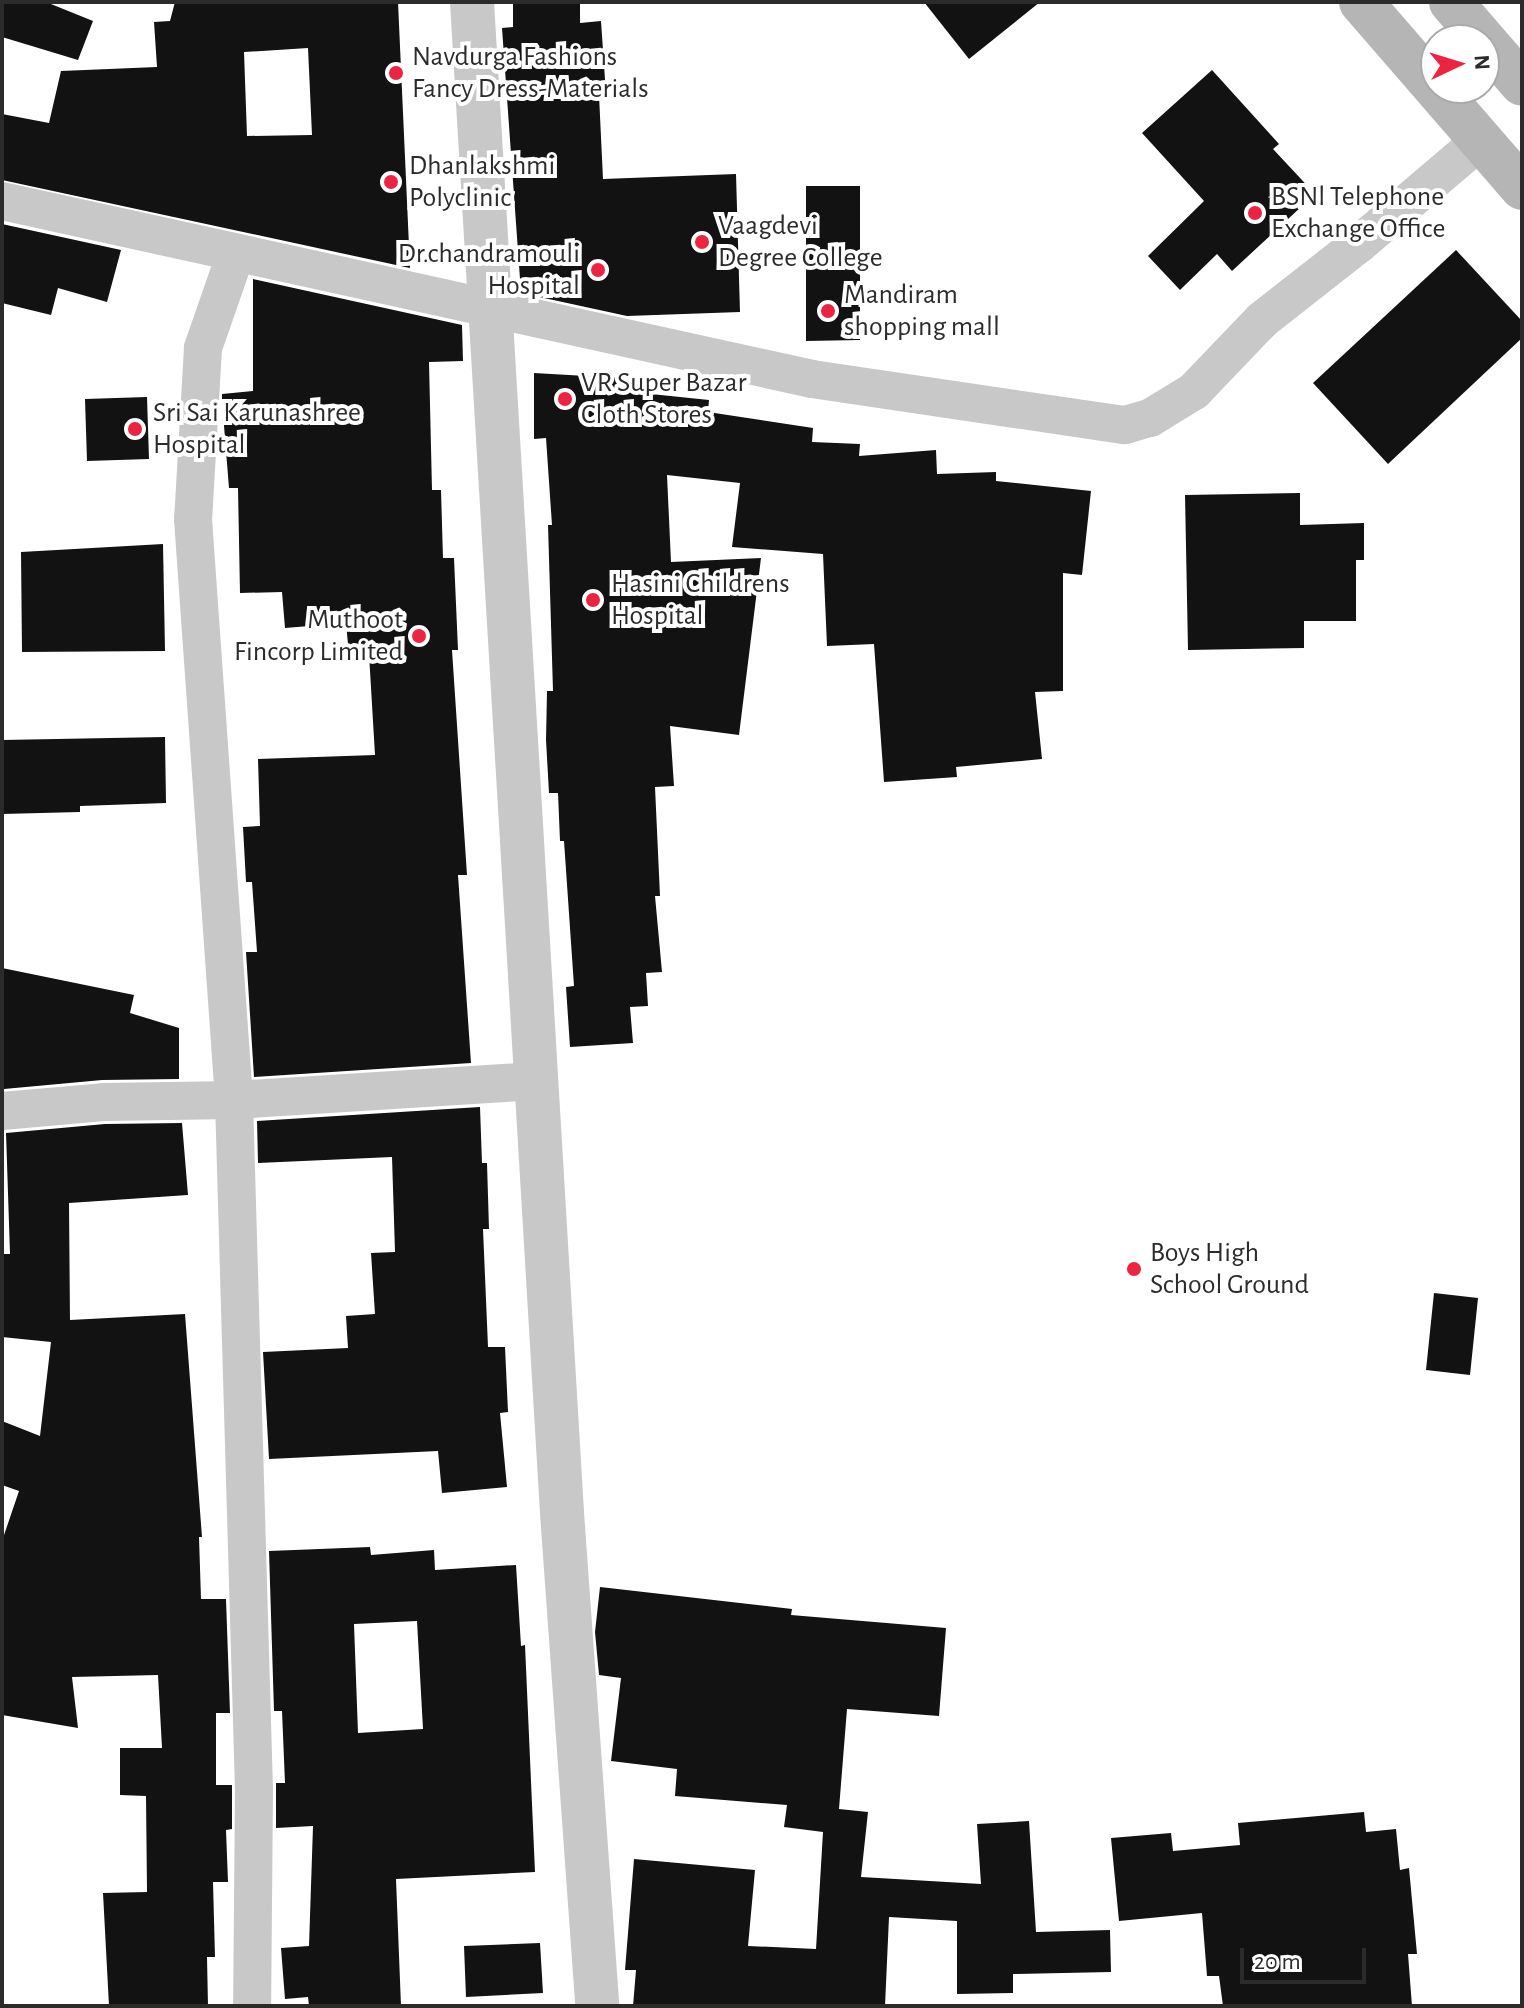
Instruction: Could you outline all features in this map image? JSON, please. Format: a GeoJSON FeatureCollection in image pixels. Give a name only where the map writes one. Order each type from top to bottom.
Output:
{"type":"FeatureCollection","features":[{"type":"Feature","properties":{"kind":"main road"},"geometry":{"type":"LineString","coordinates":[[1361,2],[1522,188]]}},
{"type":"Feature","properties":{"kind":"main road"},"geometry":{"type":"LineString","coordinates":[[1451,2],[1522,84]]}},
{"type":"Feature","properties":{"kind":"street"},"geometry":{"type":"LineString","coordinates":[[472,2],[536,1081],[597,2006]]}},
{"type":"Feature","properties":{"kind":"street"},"geometry":{"type":"LineString","coordinates":[[2,201],[812,379],[1125,425],[1138,424],[1194,391],[1262,320],[1359,244],[1481,140]]}},
{"type":"Feature","properties":{"kind":"street"},"geometry":{"type":"LineString","coordinates":[[236,253],[203,348],[193,519],[234,1100],[254,1789],[252,2006]]}},
{"type":"Feature","properties":{"kind":"street"},"geometry":{"type":"LineString","coordinates":[[2,1111],[104,1102],[234,1100],[536,1081]]}},
{"type":"Feature","properties":{"kind":"building"},"geometry":{"type":"Polygon","coordinates":[[[2,2],[46,2],[93,21],[78,60],[2,37],[2,2]]]}},
{"type":"Feature","properties":{"kind":"building"},"geometry":{"type":"Polygon","coordinates":[[[175,2],[398,2],[410,268],[2,180],[2,114],[49,123],[61,71],[157,67],[154,22],[170,21],[175,2]],[[308,48],[244,52],[247,136],[312,135],[308,48]]]}},
{"type":"Feature","properties":{"kind":"building"},"geometry":{"type":"Polygon","coordinates":[[[513,2],[580,2],[580,23],[601,21],[606,94],[599,95],[603,179],[736,174],[740,312],[627,316],[521,293],[502,28],[513,27],[513,2]]]}},
{"type":"Feature","properties":{"kind":"building"},"geometry":{"type":"Polygon","coordinates":[[[924,2],[1040,2],[969,59],[924,2]]]}},
{"type":"Feature","properties":{"kind":"building"},"geometry":{"type":"Polygon","coordinates":[[[1212,70],[1279,144],[1273,149],[1315,194],[1232,271],[1217,254],[1180,290],[1148,256],[1204,201],[1142,133],[1212,70]]]}},
{"type":"Feature","properties":{"kind":"building"},"geometry":{"type":"Polygon","coordinates":[[[806,186],[860,186],[860,340],[806,341],[806,186]]]}},
{"type":"Feature","properties":{"kind":"building"},"geometry":{"type":"Polygon","coordinates":[[[2,224],[121,250],[107,302],[58,288],[51,315],[2,303],[2,224]]]}},
{"type":"Feature","properties":{"kind":"building"},"geometry":{"type":"Polygon","coordinates":[[[1456,250],[1522,321],[1522,338],[1388,464],[1313,383],[1456,250]]]}},
{"type":"Feature","properties":{"kind":"building"},"geometry":{"type":"Polygon","coordinates":[[[253,279],[462,325],[463,361],[429,362],[432,490],[441,490],[443,558],[454,558],[458,650],[452,650],[467,875],[458,875],[471,1063],[254,1077],[246,952],[257,952],[252,882],[246,882],[243,827],[260,826],[258,759],[375,755],[369,654],[349,655],[346,623],[285,628],[282,592],[240,593],[238,488],[229,488],[222,394],[253,391],[253,279]]]}},
{"type":"Feature","properties":{"kind":"building"},"geometry":{"type":"Polygon","coordinates":[[[534,373],[621,378],[622,391],[709,400],[708,412],[813,428],[812,442],[860,444],[859,456],[936,450],[937,474],[996,472],[996,481],[1091,491],[1082,575],[1063,573],[1063,691],[1035,692],[1042,759],[956,767],[957,777],[884,782],[874,644],[827,646],[823,554],[732,547],[740,483],[667,475],[671,562],[761,558],[739,735],[670,726],[674,786],[655,787],[660,896],[655,896],[662,972],[646,973],[648,1006],[630,1007],[633,1043],[570,1047],[566,987],[574,986],[564,841],[560,841],[558,793],[549,793],[546,740],[547,691],[553,691],[548,525],[552,525],[546,438],[534,439],[534,373]]]}},
{"type":"Feature","properties":{"kind":"building"},"geometry":{"type":"Polygon","coordinates":[[[147,397],[149,459],[87,461],[85,399],[147,397]]]}},
{"type":"Feature","properties":{"kind":"building"},"geometry":{"type":"Polygon","coordinates":[[[1300,493],[1300,525],[1364,523],[1364,560],[1356,560],[1356,621],[1304,621],[1304,648],[1188,650],[1185,495],[1300,493]]]}},
{"type":"Feature","properties":{"kind":"building"},"geometry":{"type":"Polygon","coordinates":[[[163,544],[165,651],[22,652],[21,552],[163,544]]]}},
{"type":"Feature","properties":{"kind":"building"},"geometry":{"type":"Polygon","coordinates":[[[165,737],[166,803],[80,806],[80,812],[2,814],[2,740],[165,737]]]}},
{"type":"Feature","properties":{"kind":"building"},"geometry":{"type":"Polygon","coordinates":[[[2,968],[134,995],[130,1013],[179,1028],[179,1079],[102,1080],[4,1089],[2,968]]]}},
{"type":"Feature","properties":{"kind":"building"},"geometry":{"type":"Polygon","coordinates":[[[480,1107],[482,1163],[487,1163],[489,1229],[483,1229],[488,1347],[505,1347],[508,1412],[500,1413],[507,1487],[442,1493],[438,1451],[269,1459],[263,1352],[348,1348],[346,1316],[375,1314],[371,1253],[395,1252],[392,1157],[258,1163],[257,1121],[480,1107]]]}},
{"type":"Feature","properties":{"kind":"building"},"geometry":{"type":"Polygon","coordinates":[[[182,1123],[188,1195],[69,1203],[70,1320],[185,1314],[202,1537],[199,1537],[201,1599],[226,1599],[230,1713],[216,1713],[216,1785],[232,1785],[232,1829],[226,1830],[228,1882],[213,1882],[215,1957],[207,1957],[208,2006],[109,2006],[103,1893],[147,1892],[146,1796],[120,1795],[120,1748],[162,1748],[158,1675],[72,1677],[78,1728],[2,1715],[2,1541],[19,1491],[2,1485],[2,1421],[40,1436],[51,1342],[2,1337],[2,1254],[10,1254],[6,1133],[105,1124],[182,1123]]]}},
{"type":"Feature","properties":{"kind":"building"},"geometry":{"type":"Polygon","coordinates":[[[1434,1293],[1478,1298],[1470,1375],[1426,1370],[1434,1293]]]}},
{"type":"Feature","properties":{"kind":"building"},"geometry":{"type":"Polygon","coordinates":[[[370,1547],[371,1555],[434,1550],[435,1570],[516,1565],[521,1646],[525,1645],[535,1872],[396,1879],[401,2006],[309,2006],[308,1997],[285,1999],[281,1948],[309,1946],[313,1826],[276,1828],[276,1783],[285,1783],[282,1711],[274,1711],[269,1551],[370,1547]],[[417,1621],[354,1624],[358,1733],[423,1729],[417,1621]]]}},
{"type":"Feature","properties":{"kind":"building"},"geometry":{"type":"Polygon","coordinates":[[[600,1587],[792,1609],[791,1615],[946,1628],[939,1716],[847,1709],[839,1809],[868,1812],[861,1877],[981,1884],[977,1824],[1029,1821],[1036,1932],[1110,1930],[1111,1972],[1013,1974],[1013,1993],[957,1994],[957,1921],[889,1917],[885,2006],[633,2006],[636,1970],[625,1970],[634,1859],[755,1870],[748,1946],[816,1949],[823,1832],[784,1827],[787,1805],[675,1796],[677,1769],[611,1761],[621,1678],[599,1675],[595,1632],[600,1587]]]}},
{"type":"Feature","properties":{"kind":"building"},"geometry":{"type":"Polygon","coordinates":[[[1364,1812],[1366,1832],[1396,1829],[1400,1870],[1409,1868],[1417,1954],[1408,1954],[1412,2006],[1223,2006],[1219,1976],[1207,1976],[1202,1913],[1119,1921],[1111,1838],[1171,1833],[1173,1851],[1240,1845],[1238,1823],[1364,1812]]]}},
{"type":"Feature","properties":{"kind":"building"},"geometry":{"type":"Polygon","coordinates":[[[540,1943],[543,1993],[466,1997],[464,1946],[540,1943]]]}},
{"type":"Feature","properties":{"kind":"place","name":"Navdurga Fashions Fancy Dress-Materials"},"geometry":{"type":"Point","coordinates":[396,73]}},
{"type":"Feature","properties":{"kind":"place","name":"Dhanlakshmi Polyclinic"},"geometry":{"type":"Point","coordinates":[391,182]}},
{"type":"Feature","properties":{"kind":"place","name":"BSNl Telephone Exchange Office"},"geometry":{"type":"Point","coordinates":[1255,213]}},
{"type":"Feature","properties":{"kind":"place","name":"Vaagdevi Degree College"},"geometry":{"type":"Point","coordinates":[702,242]}},
{"type":"Feature","properties":{"kind":"place","name":"Dr.chandramouli Hospital"},"geometry":{"type":"Point","coordinates":[598,270]}},
{"type":"Feature","properties":{"kind":"place","name":"Mandiram shopping mall"},"geometry":{"type":"Point","coordinates":[828,311]}},
{"type":"Feature","properties":{"kind":"place","name":"VR Super Bazar Cloth Stores"},"geometry":{"type":"Point","coordinates":[565,399]}},
{"type":"Feature","properties":{"kind":"place","name":"Sri Sai Karunashree Hospital"},"geometry":{"type":"Point","coordinates":[135,429]}},
{"type":"Feature","properties":{"kind":"place","name":"Hasini Childrens Hospital"},"geometry":{"type":"Point","coordinates":[593,600]}},
{"type":"Feature","properties":{"kind":"place","name":"Muthoot Fincorp Limited"},"geometry":{"type":"Point","coordinates":[419,636]}},
{"type":"Feature","properties":{"kind":"place","name":"Boys High School Ground"},"geometry":{"type":"Point","coordinates":[1134,1269]}}]}
